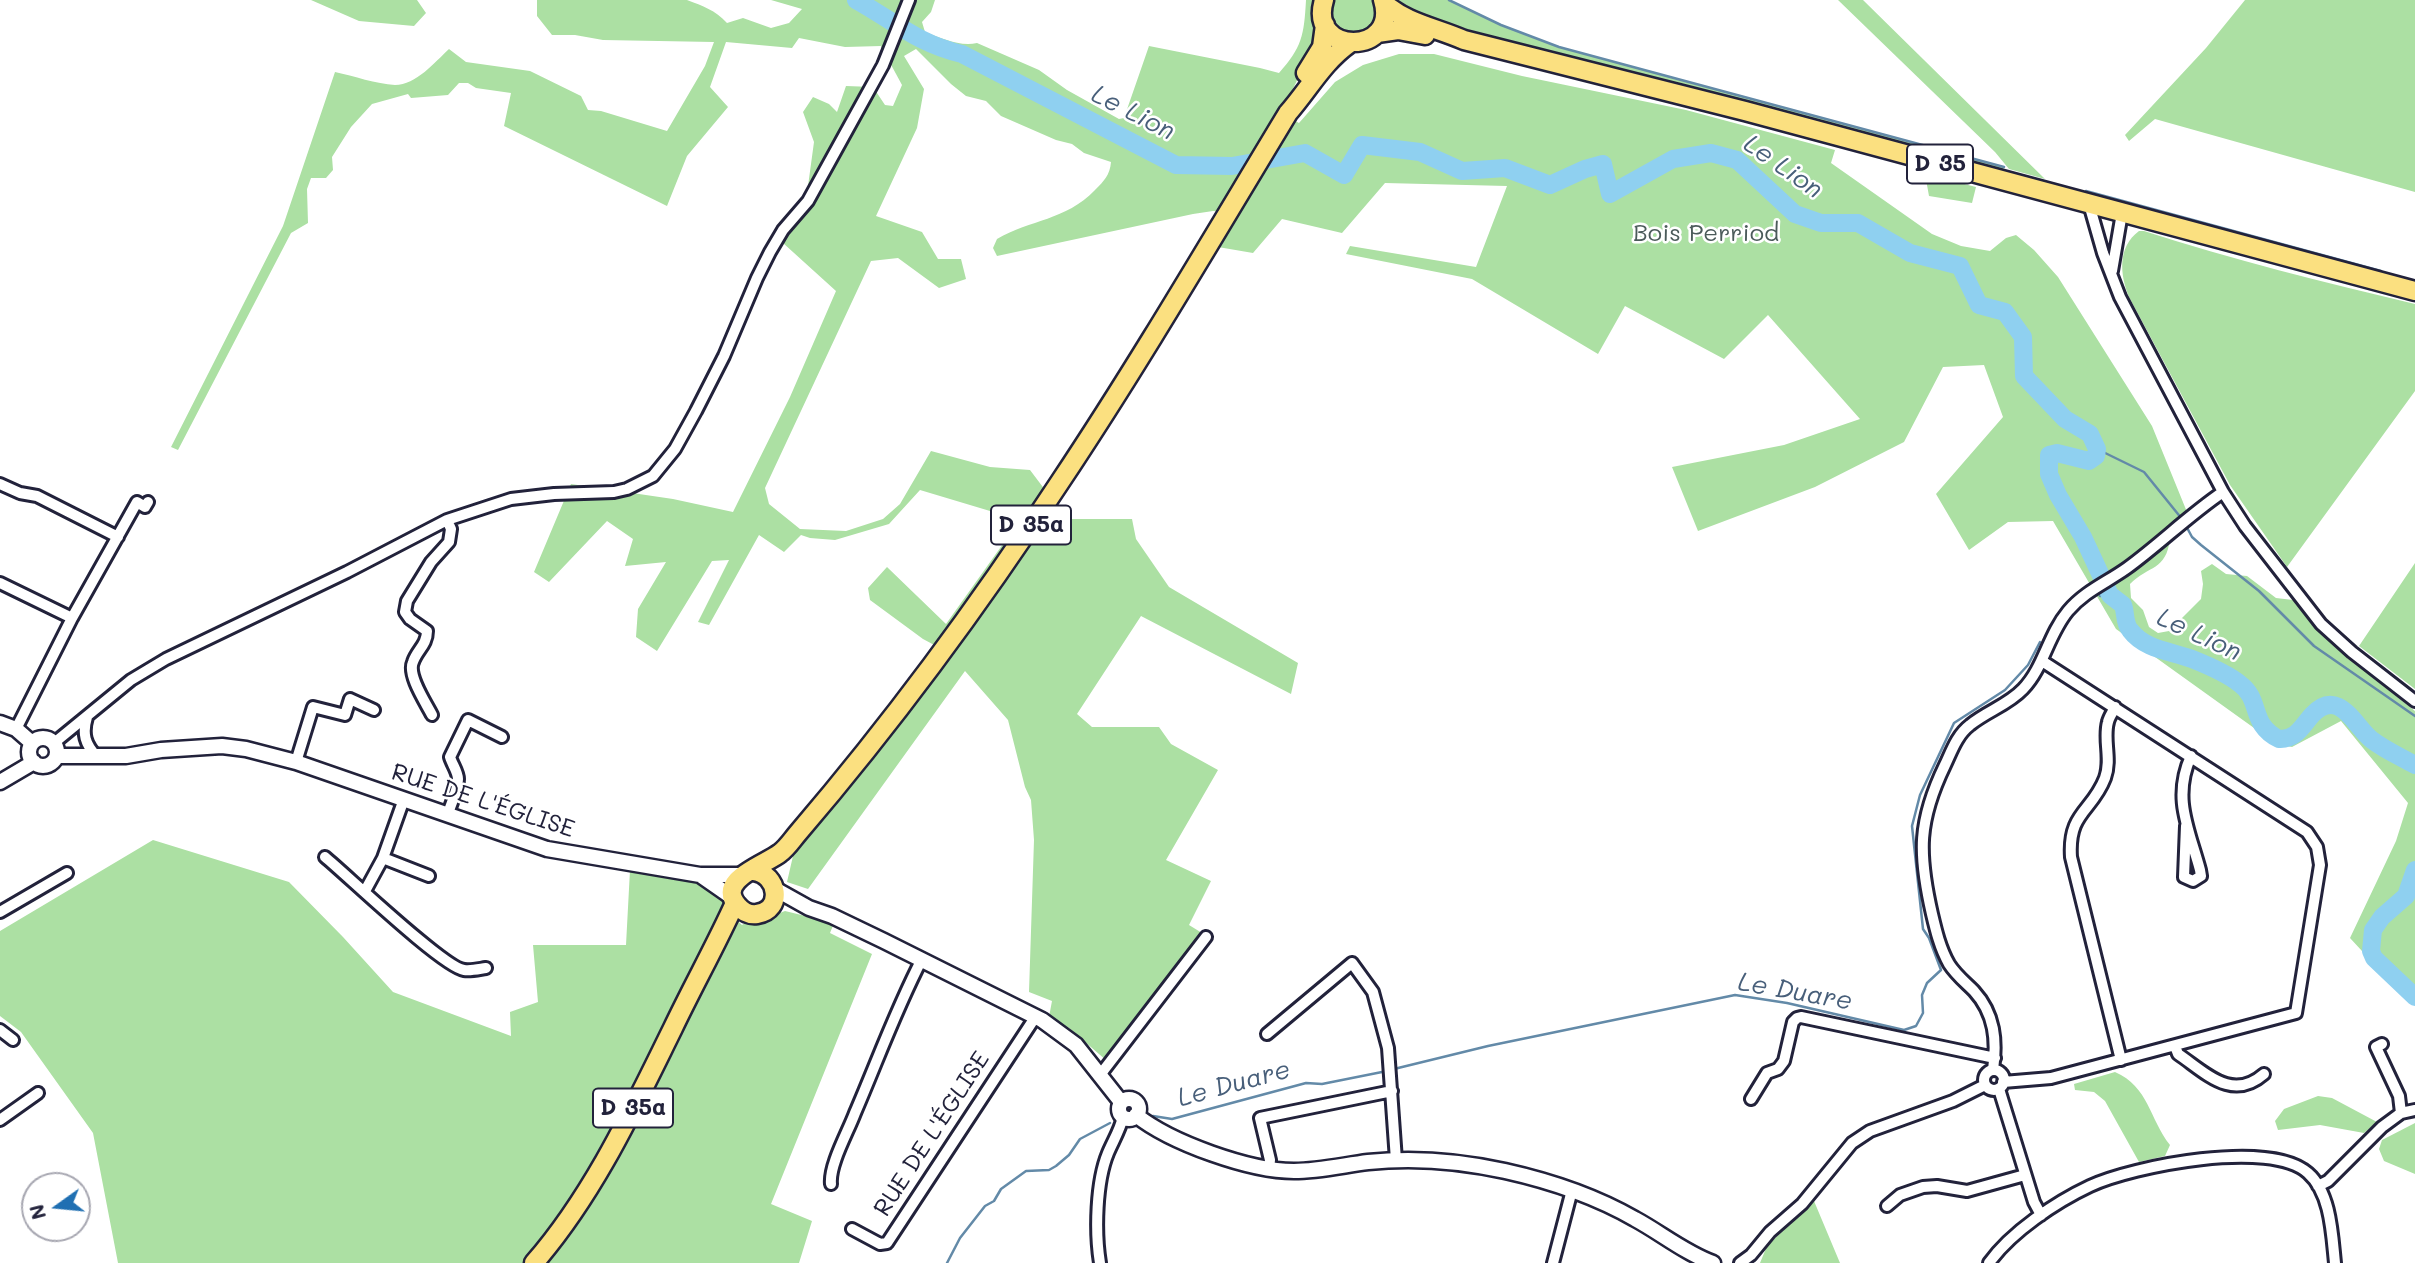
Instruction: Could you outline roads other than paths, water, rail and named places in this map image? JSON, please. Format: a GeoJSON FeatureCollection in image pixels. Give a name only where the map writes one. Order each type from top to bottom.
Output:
{"type":"FeatureCollection","features":[{"type":"Feature","properties":{"kind":"main road"},"geometry":{"type":"LineString","coordinates":[[1324,0],[1322,12],[1325,25],[1338,39],[1350,43],[1364,41],[1377,33],[1385,17],[1383,1]]}},
{"type":"Feature","properties":{"kind":"main road","name":"D 35"},"geometry":{"type":"LineString","coordinates":[[1383,1],[1405,18],[1464,40],[1758,115],[2415,291]]}},
{"type":"Feature","properties":{"kind":"main road","name":"D 35a"},"geometry":{"type":"LineString","coordinates":[[1288,113],[1297,88],[1322,47],[1325,25]]}},
{"type":"Feature","properties":{"kind":"main road","name":"D 35"},"geometry":{"type":"LineString","coordinates":[[1377,33],[1398,30],[1464,40]]}},
{"type":"Feature","properties":{"kind":"main road","name":"D 35a"},"geometry":{"type":"LineString","coordinates":[[760,878],[885,726],[982,596],[1084,446],[1288,113],[1320,69],[1350,43]]}},
{"type":"Feature","properties":{"kind":"main road"},"geometry":{"type":"LineString","coordinates":[[760,878],[775,896],[745,906],[733,887],[760,878]]}},
{"type":"Feature","properties":{"kind":"main road","name":"D 35a"},"geometry":{"type":"LineString","coordinates":[[534,1263],[552,1242],[608,1155],[717,944],[745,906]]}},
{"type":"Feature","properties":{"kind":"street"},"geometry":{"type":"LineString","coordinates":[[56,749],[43,738],[32,743],[29,752],[34,762],[40,766],[48,765],[56,749],[87,717],[131,680],[166,659],[347,572],[447,520],[484,506],[530,496],[627,489],[643,482],[661,468],[696,411],[724,356],[770,252],[783,230],[808,201],[883,65],[909,0]]}},
{"type":"Feature","properties":{"kind":"street"},"geometry":{"type":"LineString","coordinates":[[2089,204],[2126,310],[2223,492],[2266,554],[2321,624],[2415,701]]}},
{"type":"Feature","properties":{"kind":"street"},"geometry":{"type":"LineString","coordinates":[[2112,274],[2122,214]]}},
{"type":"Feature","properties":{"kind":"street"},"geometry":{"type":"LineString","coordinates":[[0,484],[20,493],[37,496],[118,537]]}},
{"type":"Feature","properties":{"kind":"street"},"geometry":{"type":"LineString","coordinates":[[1985,1086],[1985,1076],[1993,1070],[1995,1058],[1994,1027],[1981,1000],[1950,965],[1936,932],[1926,884],[1922,828],[1930,800],[1957,739],[1969,726],[2023,689],[2042,661],[2054,631],[2065,615],[2093,587],[2115,575],[2223,492]]}},
{"type":"Feature","properties":{"kind":"street"},"geometry":{"type":"LineString","coordinates":[[16,729],[72,618],[137,502],[145,508],[148,502]]}},
{"type":"Feature","properties":{"kind":"street"},"geometry":{"type":"LineString","coordinates":[[432,715],[411,671],[412,663],[427,640],[427,631],[405,612],[407,601],[430,562],[449,542],[451,529],[447,520]]}},
{"type":"Feature","properties":{"kind":"street"},"geometry":{"type":"LineString","coordinates":[[0,583],[72,618]]}},
{"type":"Feature","properties":{"kind":"street"},"geometry":{"type":"LineString","coordinates":[[1985,1086],[1989,1089],[2051,1078],[2295,1013],[2320,865],[2317,847],[2307,832],[2042,661]]}},
{"type":"Feature","properties":{"kind":"street"},"geometry":{"type":"LineString","coordinates":[[296,762],[313,707],[345,715],[351,698],[374,710]]}},
{"type":"Feature","properties":{"kind":"street"},"geometry":{"type":"LineString","coordinates":[[2115,707],[2108,722],[2109,761],[2106,776],[2076,820],[2070,844],[2121,1060]]}},
{"type":"Feature","properties":{"kind":"street"},"geometry":{"type":"LineString","coordinates":[[87,717],[85,739],[97,757]]}},
{"type":"Feature","properties":{"kind":"street"},"geometry":{"type":"LineString","coordinates":[[448,814],[458,782],[458,775],[452,767],[450,757],[468,720],[502,737]]}},
{"type":"Feature","properties":{"kind":"street"},"geometry":{"type":"LineString","coordinates":[[0,723],[16,729],[32,743]]}},
{"type":"Feature","properties":{"kind":"street","name":"RUE DE L'ÉGLISE"},"geometry":{"type":"LineString","coordinates":[[56,749],[97,757],[222,746],[246,749],[296,762],[558,852],[700,875],[760,878],[809,908],[832,916],[922,959],[1061,1032],[1076,1045],[1127,1112],[1155,1129],[1183,1141],[1234,1160],[1269,1169],[1307,1170],[1396,1160],[1433,1159],[1532,1177],[1622,1211],[1689,1252],[1713,1263]]}},
{"type":"Feature","properties":{"kind":"street"},"geometry":{"type":"LineString","coordinates":[[2186,826],[2183,774],[2191,756]]}},
{"type":"Feature","properties":{"kind":"street"},"geometry":{"type":"LineString","coordinates":[[0,782],[34,762]]}},
{"type":"Feature","properties":{"kind":"street"},"geometry":{"type":"LineString","coordinates":[[365,891],[383,858],[404,799]]}},
{"type":"Feature","properties":{"kind":"street"},"geometry":{"type":"LineString","coordinates":[[325,857],[403,926],[454,965],[462,970],[486,968]]}},
{"type":"Feature","properties":{"kind":"street"},"geometry":{"type":"LineString","coordinates":[[383,858],[429,876]]}},
{"type":"Feature","properties":{"kind":"street"},"geometry":{"type":"LineString","coordinates":[[0,912],[67,873]]}},
{"type":"Feature","properties":{"kind":"street","name":"RUE DE L'ÉGLISE"},"geometry":{"type":"LineString","coordinates":[[700,875],[745,906],[809,908]]}},
{"type":"Feature","properties":{"kind":"street"},"geometry":{"type":"LineString","coordinates":[[1100,1075],[1206,937]]}},
{"type":"Feature","properties":{"kind":"street"},"geometry":{"type":"LineString","coordinates":[[831,1184],[831,1176],[853,1119],[922,959]]}},
{"type":"Feature","properties":{"kind":"street"},"geometry":{"type":"LineString","coordinates":[[1266,1034],[1352,963],[1373,992],[1390,1060],[1396,1160]]}},
{"type":"Feature","properties":{"kind":"street","name":"RUE DE L'ÉGLISE"},"geometry":{"type":"LineString","coordinates":[[852,1229],[880,1244],[887,1243],[1035,1017]]}},
{"type":"Feature","properties":{"kind":"street"},"geometry":{"type":"LineString","coordinates":[[1751,1099],[1767,1073],[1778,1069],[1784,1061],[1793,1022],[1801,1017],[1995,1058]]}},
{"type":"Feature","properties":{"kind":"street"},"geometry":{"type":"LineString","coordinates":[[0,1030],[13,1040]]}},
{"type":"Feature","properties":{"kind":"street"},"geometry":{"type":"LineString","coordinates":[[2382,1044],[2375,1047],[2399,1097],[2401,1113]]}},
{"type":"Feature","properties":{"kind":"street"},"geometry":{"type":"LineString","coordinates":[[2175,1046],[2178,1054],[2235,1088],[2255,1082],[2264,1074]]}},
{"type":"Feature","properties":{"kind":"street"},"geometry":{"type":"LineString","coordinates":[[1993,1070],[2001,1074],[2001,1085],[2025,1175],[2041,1215]]}},
{"type":"Feature","properties":{"kind":"street"},"geometry":{"type":"LineString","coordinates":[[1740,1263],[1751,1259],[1770,1232],[1802,1204],[1853,1143],[1870,1131],[1954,1101],[1985,1086]]}},
{"type":"Feature","properties":{"kind":"street"},"geometry":{"type":"LineString","coordinates":[[1269,1169],[1270,1160],[1260,1118],[1392,1091]]}},
{"type":"Feature","properties":{"kind":"street"},"geometry":{"type":"LineString","coordinates":[[0,1120],[38,1093]]}},
{"type":"Feature","properties":{"kind":"street"},"geometry":{"type":"LineString","coordinates":[[2318,1186],[2328,1181],[2382,1127],[2401,1113],[2415,1110]]}},
{"type":"Feature","properties":{"kind":"street"},"geometry":{"type":"LineString","coordinates":[[1100,1263],[1098,1217],[1102,1182],[1108,1153],[1127,1112]]}},
{"type":"Feature","properties":{"kind":"street"},"geometry":{"type":"LineString","coordinates":[[1989,1263],[2041,1215],[2087,1187],[2111,1178],[2169,1165],[2222,1157],[2265,1158],[2287,1162],[2303,1169],[2318,1186],[2331,1229],[2335,1263]]}},
{"type":"Feature","properties":{"kind":"street"},"geometry":{"type":"LineString","coordinates":[[1887,1206],[1900,1195],[1923,1187],[1937,1186],[1967,1191],[2025,1175]]}},
{"type":"Feature","properties":{"kind":"street"},"geometry":{"type":"LineString","coordinates":[[1553,1263],[1572,1191]]}},
{"type":"Feature","properties":{"kind":"waterway","name":"Le Lion"},"geometry":{"type":"LineString","coordinates":[[856,0],[919,38],[962,54],[1176,165],[1232,166],[1305,153],[1344,175],[1362,145],[1420,152],[1462,171],[1505,168],[1550,185],[1603,164],[1610,194],[1673,159],[1711,153],[1737,160],[1795,214],[1821,223],[1858,223],[1910,253],[1960,266],[1979,305],[2005,312],[2023,337],[2024,376],[2065,419],[2090,434],[2097,449],[2096,456],[2089,461],[2057,453],[2049,455],[2049,474],[2110,595],[2123,605],[2127,624],[2136,637],[2151,646],[2198,661],[2235,680],[2247,690],[2263,726],[2279,739],[2294,735],[2312,715],[2322,707],[2330,705],[2346,712],[2377,744],[2415,765]]}},
{"type":"Feature","properties":{"kind":"waterway"},"geometry":{"type":"LineString","coordinates":[[1449,0],[1501,25],[1559,47],[2004,167]]}},
{"type":"Feature","properties":{"kind":"waterway"},"geometry":{"type":"LineString","coordinates":[[2086,191],[2381,271]]}},
{"type":"Feature","properties":{"kind":"waterway"},"geometry":{"type":"LineString","coordinates":[[2097,449],[2144,472],[2182,519]]}},
{"type":"Feature","properties":{"kind":"waterway"},"geometry":{"type":"LineString","coordinates":[[2185,524],[2192,537],[2259,591],[2314,646],[2415,716]]}},
{"type":"Feature","properties":{"kind":"waterway"},"geometry":{"type":"LineString","coordinates":[[2100,596],[2110,595]]}},
{"type":"Feature","properties":{"kind":"waterway","name":"Le Duare"},"geometry":{"type":"LineString","coordinates":[[1394,1069],[1488,1046],[1735,995],[1787,1003],[1904,1030],[1916,1026],[1923,1013],[1922,995],[1927,983],[1941,970],[1923,929],[1912,826],[1920,795],[1954,723],[2005,690],[2028,665],[2040,642]]}},
{"type":"Feature","properties":{"kind":"waterway","name":"Le Lion"},"geometry":{"type":"LineString","coordinates":[[2415,870],[2406,896],[2382,917],[2373,930],[2371,951],[2374,958],[2415,997]]}},
{"type":"Feature","properties":{"kind":"waterway","name":"Le Duare"},"geometry":{"type":"LineString","coordinates":[[1153,1116],[1172,1119],[1306,1083],[1322,1084],[1387,1071]]}},
{"type":"Feature","properties":{"kind":"waterway","name":"Le Duare"},"geometry":{"type":"LineString","coordinates":[[947,1263],[960,1238],[985,1206],[994,1201],[1001,1189],[1026,1171],[1049,1170],[1056,1166],[1069,1155],[1080,1139],[1110,1123]]}},
{"type":"Feature","properties":{"kind":"park label","name":"Bois Perriod"},"geometry":{"type":"Point","coordinates":[1706,234]}}]}
